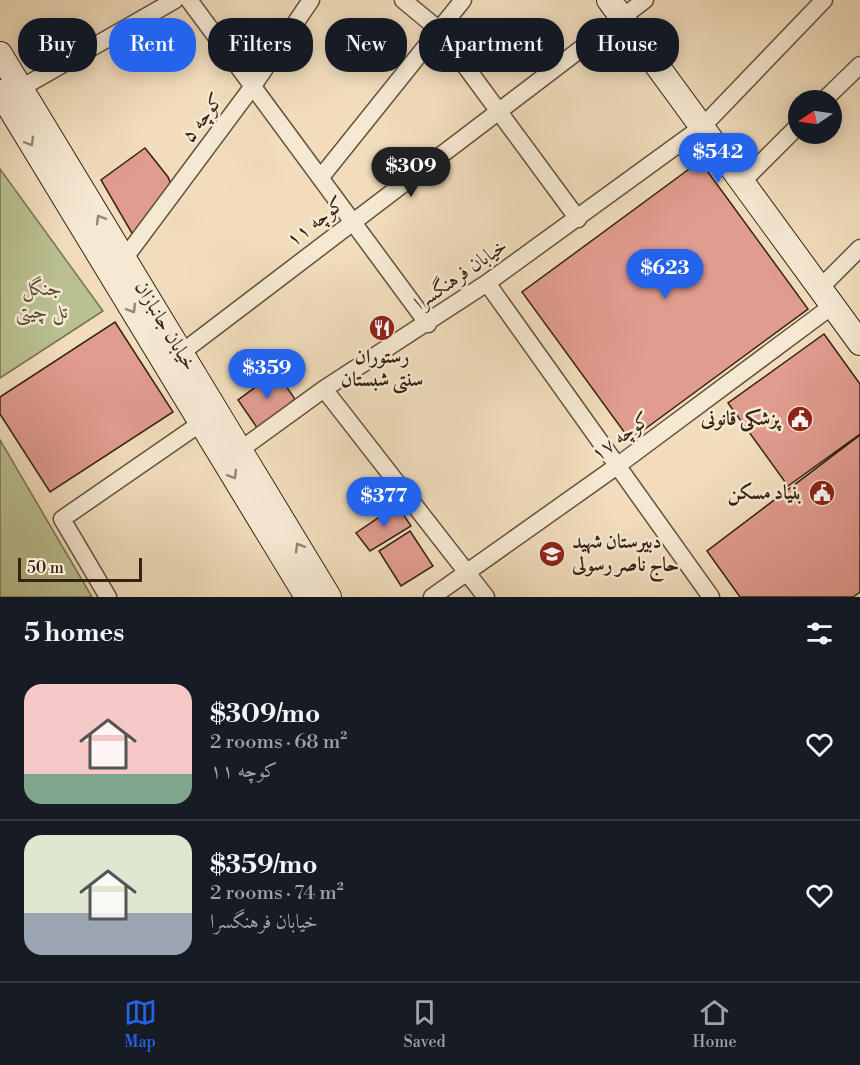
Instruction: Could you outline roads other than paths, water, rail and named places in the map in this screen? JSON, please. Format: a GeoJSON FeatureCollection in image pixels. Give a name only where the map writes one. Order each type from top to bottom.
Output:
{"type":"FeatureCollection","features":[{"type":"Feature","properties":{"kind":"main road"},"geometry":{"type":"LineString","coordinates":[[615,8],[860,343]]}},
{"type":"Feature","properties":{"kind":"main road","name":"خیابان جانبازان"},"geometry":{"type":"LineString","coordinates":[[0,54],[6,94],[201,423],[317,595]]}},
{"type":"Feature","properties":{"kind":"main road","name":"خیابان جانبازان"},"geometry":{"type":"LineString","coordinates":[[6,94],[124,258],[240,450],[317,595]]}},
{"type":"Feature","properties":{"kind":"street"},"geometry":{"type":"LineString","coordinates":[[6,94],[175,0]]}},
{"type":"Feature","properties":{"kind":"street"},"geometry":{"type":"LineString","coordinates":[[189,0],[428,324]]}},
{"type":"Feature","properties":{"kind":"street","name":"کوچه ۵"},"geometry":{"type":"LineString","coordinates":[[124,258],[253,86],[311,0]]}},
{"type":"Feature","properties":{"kind":"street"},"geometry":{"type":"LineString","coordinates":[[403,0],[425,18]]}},
{"type":"Feature","properties":{"kind":"street"},"geometry":{"type":"LineString","coordinates":[[447,18],[463,0]]}},
{"type":"Feature","properties":{"kind":"street","name":"کوچه ۱۱"},"geometry":{"type":"LineString","coordinates":[[181,353],[498,110],[615,8],[645,0]]}},
{"type":"Feature","properties":{"kind":"street","name":"خیابان فرهنگسرا"},"geometry":{"type":"LineString","coordinates":[[240,450],[324,390],[428,324],[487,283],[702,127],[824,0]]}},
{"type":"Feature","properties":{"kind":"street"},"geometry":{"type":"LineString","coordinates":[[321,177],[419,53]]}},
{"type":"Feature","properties":{"kind":"street"},"geometry":{"type":"LineString","coordinates":[[834,90],[860,65]]}},
{"type":"Feature","properties":{"kind":"street"},"geometry":{"type":"LineString","coordinates":[[470,72],[578,219]]}},
{"type":"Feature","properties":{"kind":"street"},"geometry":{"type":"LineString","coordinates":[[742,182],[788,136]]}},
{"type":"Feature","properties":{"kind":"street","name":"کوچه ۱۷"},"geometry":{"type":"LineString","coordinates":[[432,597],[617,466],[826,297],[860,248]]}},
{"type":"Feature","properties":{"kind":"street"},"geometry":{"type":"LineString","coordinates":[[487,283],[711,597]]}},
{"type":"Feature","properties":{"kind":"street"},"geometry":{"type":"LineString","coordinates":[[324,390],[486,597]]}},
{"type":"Feature","properties":{"kind":"street"},"geometry":{"type":"LineString","coordinates":[[108,597],[62,519],[201,423]]}},
{"type":"Feature","properties":{"kind":"place","name":"رستوران سنتی شبستان"},"geometry":{"type":"Point","coordinates":[382,328]}},
{"type":"Feature","properties":{"kind":"place","name":"پزشکی قانونی"},"geometry":{"type":"Point","coordinates":[800,419]}},
{"type":"Feature","properties":{"kind":"place","name":"بنیاد مسکن"},"geometry":{"type":"Point","coordinates":[822,493]}},
{"type":"Feature","properties":{"kind":"place","name":"دبیرستان شهید حاج ناصر رسولی"},"geometry":{"type":"Point","coordinates":[552,554]}},
{"type":"Feature","properties":{"kind":"park label","name":"جنگل تل چیتی"},"geometry":{"type":"Point","coordinates":[42,300]}}]}
